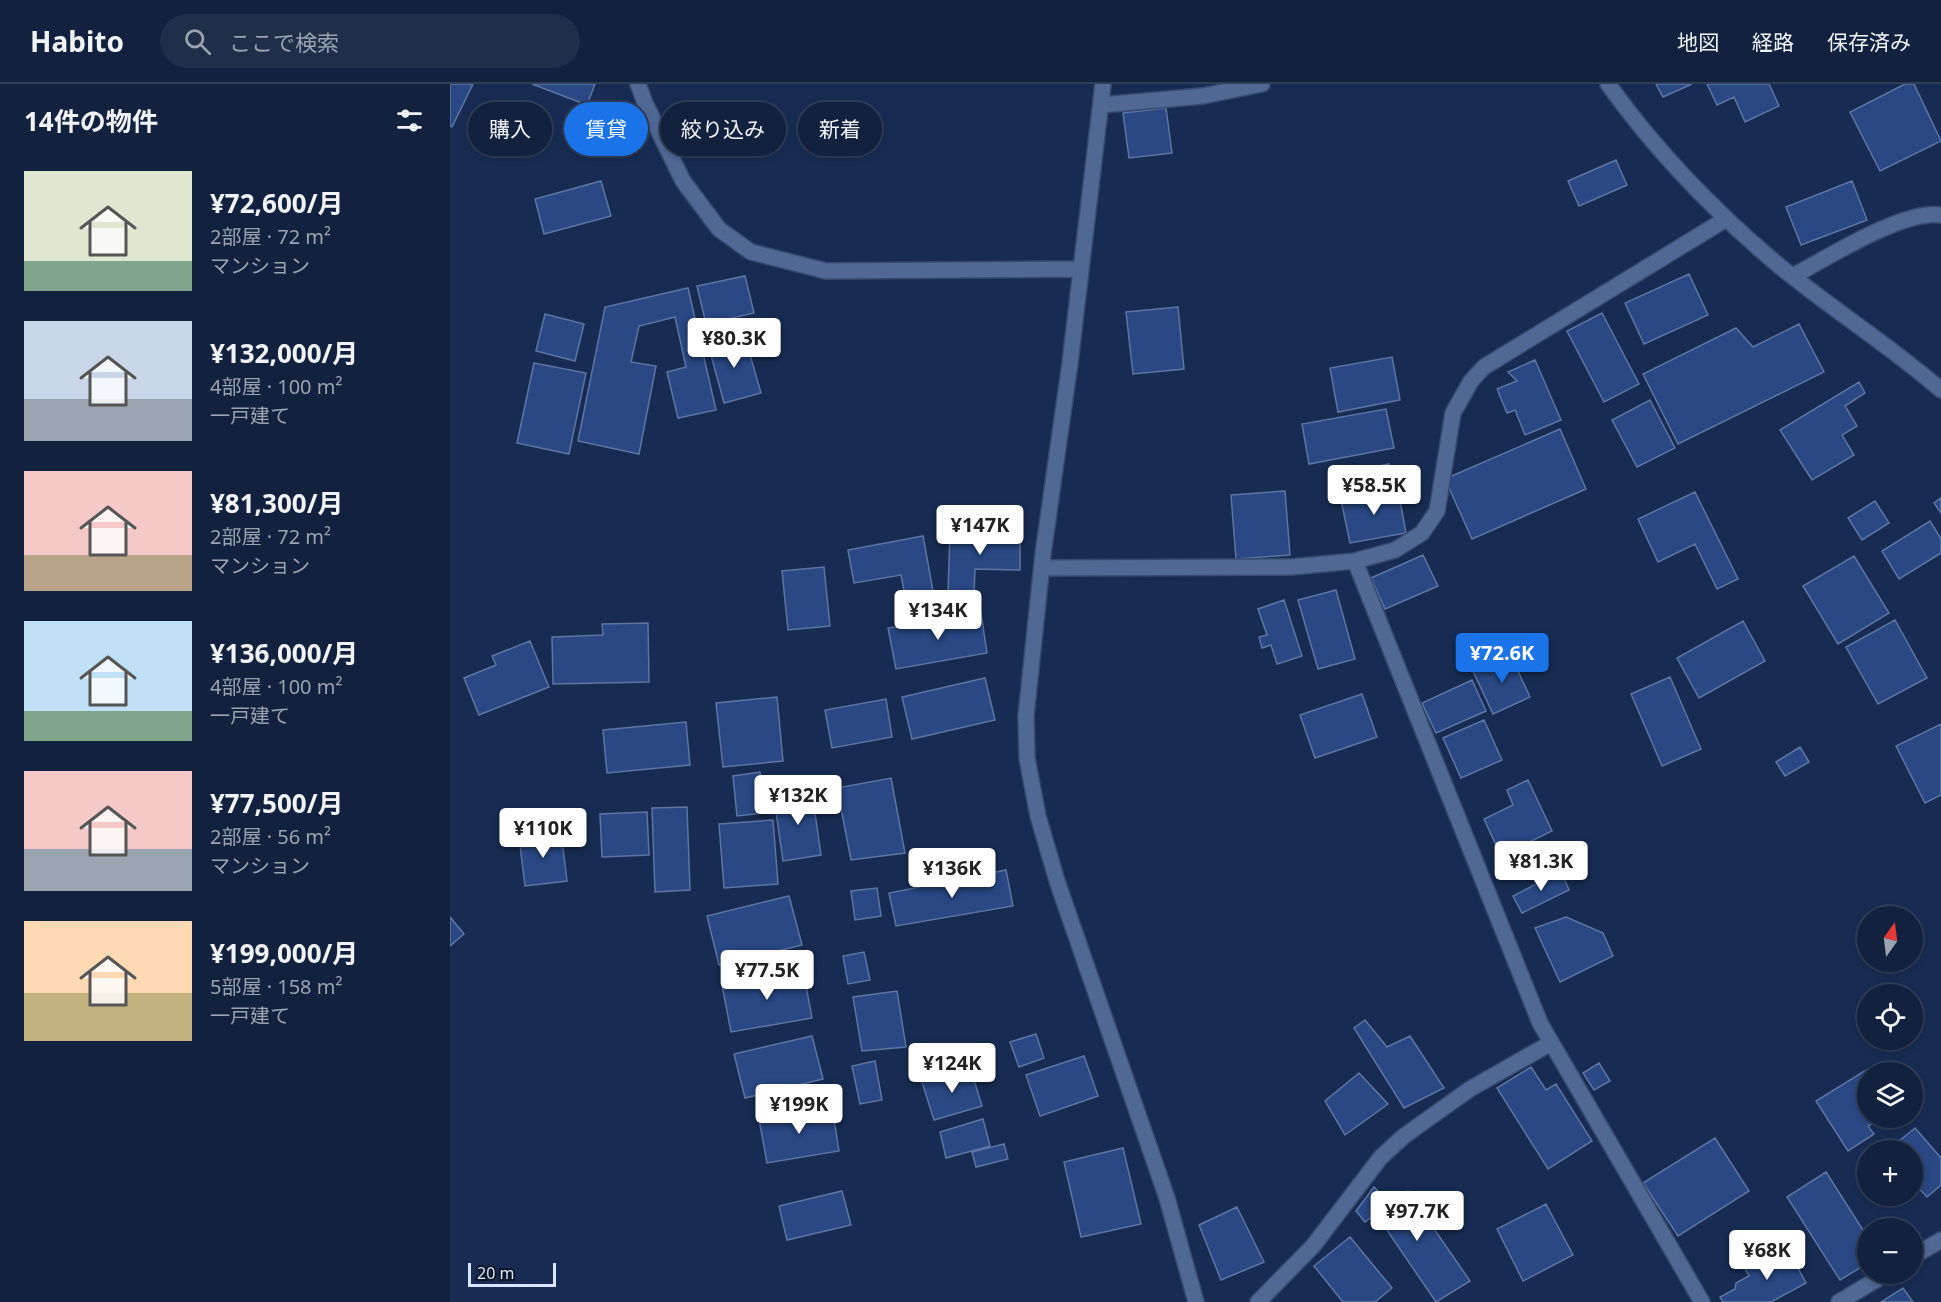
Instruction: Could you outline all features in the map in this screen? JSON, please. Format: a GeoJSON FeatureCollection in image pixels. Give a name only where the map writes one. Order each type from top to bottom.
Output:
{"type":"FeatureCollection","features":[{"type":"Feature","properties":{"kind":"street"},"geometry":{"type":"LineString","coordinates":[[639,84],[645,103],[683,181],[719,229],[751,252],[826,271],[1080,269]]}},
{"type":"Feature","properties":{"kind":"street"},"geometry":{"type":"LineString","coordinates":[[1103,84],[1070,363],[1042,568],[1026,716],[1027,758],[1038,816],[1058,881],[1167,1198],[1196,1302]]}},
{"type":"Feature","properties":{"kind":"street"},"geometry":{"type":"LineString","coordinates":[[1101,105],[1203,96],[1262,84]]}},
{"type":"Feature","properties":{"kind":"street"},"geometry":{"type":"LineString","coordinates":[[1608,84],[1666,159],[1726,219],[1792,276],[1941,390]]}},
{"type":"Feature","properties":{"kind":"street"},"geometry":{"type":"LineString","coordinates":[[1792,276],[1896,223],[1931,213],[1941,215]]}},
{"type":"Feature","properties":{"kind":"street"},"geometry":{"type":"LineString","coordinates":[[1042,568],[1291,567],[1355,561],[1395,550],[1422,533],[1437,512],[1453,413],[1471,381],[1484,367],[1726,219]]}},
{"type":"Feature","properties":{"kind":"street"},"geometry":{"type":"LineString","coordinates":[[1355,561],[1540,1023],[1702,1302]]}},
{"type":"Feature","properties":{"kind":"street"},"geometry":{"type":"LineString","coordinates":[[1258,1302],[1313,1246],[1381,1157],[1404,1136],[1470,1089],[1551,1043]]}},
{"type":"Feature","properties":{"kind":"street"},"geometry":{"type":"LineString","coordinates":[[1923,1251],[1941,1240]]}},
{"type":"Feature","properties":{"kind":"street"},"geometry":{"type":"LineString","coordinates":[[1839,1302],[1869,1284]]}},
{"type":"Feature","properties":{"kind":"building"},"geometry":{"type":"Polygon","coordinates":[[[450,84],[473,84],[452,127],[450,126],[450,84]]]}},
{"type":"Feature","properties":{"kind":"building"},"geometry":{"type":"Polygon","coordinates":[[[532,84],[595,84],[588,102],[579,102],[532,84]]]}},
{"type":"Feature","properties":{"kind":"building"},"geometry":{"type":"Polygon","coordinates":[[[1656,84],[1692,84],[1663,97],[1656,84]]]}},
{"type":"Feature","properties":{"kind":"building"},"geometry":{"type":"Polygon","coordinates":[[[1707,84],[1769,84],[1779,106],[1745,122],[1734,97],[1717,105],[1707,84]]]}},
{"type":"Feature","properties":{"kind":"building"},"geometry":{"type":"Polygon","coordinates":[[[1905,84],[1914,84],[1941,141],[1880,171],[1850,112],[1905,84]]]}},
{"type":"Feature","properties":{"kind":"building"},"geometry":{"type":"Polygon","coordinates":[[[1166,108],[1172,153],[1129,158],[1123,113],[1166,108]]]}},
{"type":"Feature","properties":{"kind":"building"},"geometry":{"type":"Polygon","coordinates":[[[1616,160],[1627,185],[1579,206],[1568,181],[1616,160]]]}},
{"type":"Feature","properties":{"kind":"building"},"geometry":{"type":"Polygon","coordinates":[[[601,181],[611,216],[544,234],[535,199],[601,181]]]}},
{"type":"Feature","properties":{"kind":"building"},"geometry":{"type":"Polygon","coordinates":[[[1852,181],[1867,220],[1801,245],[1786,207],[1852,181]]]}},
{"type":"Feature","properties":{"kind":"building"},"geometry":{"type":"Polygon","coordinates":[[[1689,274],[1708,315],[1644,344],[1625,303],[1689,274]]]}},
{"type":"Feature","properties":{"kind":"building"},"geometry":{"type":"Polygon","coordinates":[[[745,276],[754,313],[706,324],[697,286],[745,276]]]}},
{"type":"Feature","properties":{"kind":"building"},"geometry":{"type":"Polygon","coordinates":[[[688,288],[716,410],[678,418],[667,372],[686,367],[675,317],[639,326],[631,362],[656,366],[639,454],[578,441],[605,307],[688,288]]]}},
{"type":"Feature","properties":{"kind":"building"},"geometry":{"type":"Polygon","coordinates":[[[1178,307],[1184,369],[1133,374],[1126,312],[1178,307]]]}},
{"type":"Feature","properties":{"kind":"building"},"geometry":{"type":"Polygon","coordinates":[[[1602,313],[1639,384],[1604,402],[1567,331],[1602,313]]]}},
{"type":"Feature","properties":{"kind":"building"},"geometry":{"type":"Polygon","coordinates":[[[545,314],[584,324],[575,361],[536,351],[545,314]]]}},
{"type":"Feature","properties":{"kind":"building"},"geometry":{"type":"Polygon","coordinates":[[[1799,324],[1824,372],[1678,444],[1643,374],[1736,328],[1753,347],[1799,324]]]}},
{"type":"Feature","properties":{"kind":"building"},"geometry":{"type":"Polygon","coordinates":[[[744,334],[761,393],[724,403],[708,344],[744,334]]]}},
{"type":"Feature","properties":{"kind":"building"},"geometry":{"type":"Polygon","coordinates":[[[1392,357],[1400,400],[1338,412],[1330,368],[1392,357]]]}},
{"type":"Feature","properties":{"kind":"building"},"geometry":{"type":"Polygon","coordinates":[[[1535,360],[1561,420],[1525,435],[1515,410],[1507,413],[1497,389],[1517,381],[1508,372],[1535,360]]]}},
{"type":"Feature","properties":{"kind":"building"},"geometry":{"type":"Polygon","coordinates":[[[534,363],[586,373],[569,454],[517,443],[534,363]]]}},
{"type":"Feature","properties":{"kind":"building"},"geometry":{"type":"Polygon","coordinates":[[[1859,382],[1865,393],[1845,406],[1857,426],[1842,435],[1854,455],[1812,480],[1780,430],[1859,382]]]}},
{"type":"Feature","properties":{"kind":"building"},"geometry":{"type":"Polygon","coordinates":[[[1650,400],[1675,448],[1637,467],[1612,420],[1650,400]]]}},
{"type":"Feature","properties":{"kind":"building"},"geometry":{"type":"Polygon","coordinates":[[[1386,409],[1394,448],[1309,464],[1302,424],[1386,409]]]}},
{"type":"Feature","properties":{"kind":"building"},"geometry":{"type":"Polygon","coordinates":[[[1560,429],[1586,489],[1472,539],[1445,479],[1560,429]]]}},
{"type":"Feature","properties":{"kind":"building"},"geometry":{"type":"Polygon","coordinates":[[[1389,464],[1393,482],[1358,489],[1354,471],[1389,464]]]}},
{"type":"Feature","properties":{"kind":"building"},"geometry":{"type":"Polygon","coordinates":[[[1398,490],[1406,533],[1350,543],[1341,500],[1398,490]]]}},
{"type":"Feature","properties":{"kind":"building"},"geometry":{"type":"Polygon","coordinates":[[[1285,491],[1290,555],[1236,559],[1231,495],[1285,491]]]}},
{"type":"Feature","properties":{"kind":"building"},"geometry":{"type":"Polygon","coordinates":[[[1695,492],[1738,579],[1717,589],[1695,544],[1658,562],[1638,519],[1695,492]]]}},
{"type":"Feature","properties":{"kind":"building"},"geometry":{"type":"Polygon","coordinates":[[[1941,498],[1941,513],[1934,503],[1941,498]]]}},
{"type":"Feature","properties":{"kind":"building"},"geometry":{"type":"Polygon","coordinates":[[[1875,501],[1889,523],[1862,540],[1848,518],[1875,501]]]}},
{"type":"Feature","properties":{"kind":"building"},"geometry":{"type":"Polygon","coordinates":[[[1930,521],[1941,539],[1941,553],[1899,579],[1882,551],[1930,521]]]}},
{"type":"Feature","properties":{"kind":"building"},"geometry":{"type":"Polygon","coordinates":[[[950,530],[1020,532],[1020,570],[975,569],[974,594],[948,594],[950,530]]]}},
{"type":"Feature","properties":{"kind":"building"},"geometry":{"type":"Polygon","coordinates":[[[923,536],[933,591],[905,596],[901,575],[854,583],[848,550],[923,536]]]}},
{"type":"Feature","properties":{"kind":"building"},"geometry":{"type":"Polygon","coordinates":[[[1423,555],[1438,586],[1385,609],[1371,578],[1423,555]]]}},
{"type":"Feature","properties":{"kind":"building"},"geometry":{"type":"Polygon","coordinates":[[[1854,556],[1889,613],[1838,644],[1803,586],[1854,556]]]}},
{"type":"Feature","properties":{"kind":"building"},"geometry":{"type":"Polygon","coordinates":[[[824,567],[830,626],[788,630],[782,571],[824,567]]]}},
{"type":"Feature","properties":{"kind":"building"},"geometry":{"type":"Polygon","coordinates":[[[1336,590],[1355,659],[1318,669],[1298,600],[1336,590]]]}},
{"type":"Feature","properties":{"kind":"building"},"geometry":{"type":"Polygon","coordinates":[[[1284,600],[1302,656],[1277,664],[1271,645],[1262,648],[1259,637],[1267,635],[1258,609],[1284,600]]]}},
{"type":"Feature","properties":{"kind":"building"},"geometry":{"type":"Polygon","coordinates":[[[981,613],[987,653],[896,669],[888,628],[981,613]]]}},
{"type":"Feature","properties":{"kind":"building"},"geometry":{"type":"Polygon","coordinates":[[[1895,620],[1927,678],[1878,704],[1846,647],[1895,620]]]}},
{"type":"Feature","properties":{"kind":"building"},"geometry":{"type":"Polygon","coordinates":[[[1743,621],[1765,661],[1699,698],[1677,658],[1743,621]]]}},
{"type":"Feature","properties":{"kind":"building"},"geometry":{"type":"Polygon","coordinates":[[[648,623],[649,682],[553,684],[552,637],[603,635],[602,624],[648,623]]]}},
{"type":"Feature","properties":{"kind":"building"},"geometry":{"type":"Polygon","coordinates":[[[530,641],[549,687],[479,715],[464,678],[496,665],[492,656],[530,641]]]}},
{"type":"Feature","properties":{"kind":"building"},"geometry":{"type":"Polygon","coordinates":[[[1510,654],[1530,697],[1493,714],[1473,671],[1510,654]]]}},
{"type":"Feature","properties":{"kind":"building"},"geometry":{"type":"Polygon","coordinates":[[[1670,677],[1701,749],[1662,766],[1631,694],[1670,677]]]}},
{"type":"Feature","properties":{"kind":"building"},"geometry":{"type":"Polygon","coordinates":[[[985,678],[995,720],[912,739],[902,697],[985,678]]]}},
{"type":"Feature","properties":{"kind":"building"},"geometry":{"type":"Polygon","coordinates":[[[1472,680],[1486,711],[1436,733],[1422,703],[1472,680]]]}},
{"type":"Feature","properties":{"kind":"building"},"geometry":{"type":"Polygon","coordinates":[[[1362,694],[1377,737],[1315,758],[1300,715],[1362,694]]]}},
{"type":"Feature","properties":{"kind":"building"},"geometry":{"type":"Polygon","coordinates":[[[777,697],[783,761],[723,767],[716,703],[777,697]]]}},
{"type":"Feature","properties":{"kind":"building"},"geometry":{"type":"Polygon","coordinates":[[[886,699],[892,737],[832,748],[825,710],[886,699]]]}},
{"type":"Feature","properties":{"kind":"building"},"geometry":{"type":"Polygon","coordinates":[[[1484,720],[1502,760],[1461,778],[1443,738],[1484,720]]]}},
{"type":"Feature","properties":{"kind":"building"},"geometry":{"type":"Polygon","coordinates":[[[686,722],[690,765],[607,773],[603,730],[686,722]]]}},
{"type":"Feature","properties":{"kind":"building"},"geometry":{"type":"Polygon","coordinates":[[[1941,724],[1941,795],[1925,803],[1896,746],[1941,724]]]}},
{"type":"Feature","properties":{"kind":"building"},"geometry":{"type":"Polygon","coordinates":[[[1800,747],[1809,762],[1785,776],[1776,762],[1800,747]]]}},
{"type":"Feature","properties":{"kind":"building"},"geometry":{"type":"Polygon","coordinates":[[[760,772],[765,813],[737,816],[733,776],[760,772]]]}},
{"type":"Feature","properties":{"kind":"building"},"geometry":{"type":"Polygon","coordinates":[[[891,778],[905,853],[851,860],[837,788],[891,778]]]}},
{"type":"Feature","properties":{"kind":"building"},"geometry":{"type":"Polygon","coordinates":[[[1528,780],[1552,831],[1501,856],[1484,819],[1513,805],[1507,790],[1528,780]]]}},
{"type":"Feature","properties":{"kind":"building"},"geometry":{"type":"Polygon","coordinates":[[[812,792],[821,855],[783,861],[774,798],[812,792]]]}},
{"type":"Feature","properties":{"kind":"building"},"geometry":{"type":"Polygon","coordinates":[[[687,807],[690,890],[655,892],[652,808],[687,807]]]}},
{"type":"Feature","properties":{"kind":"building"},"geometry":{"type":"Polygon","coordinates":[[[647,812],[649,855],[602,857],[600,814],[647,812]]]}},
{"type":"Feature","properties":{"kind":"building"},"geometry":{"type":"Polygon","coordinates":[[[773,820],[778,884],[724,888],[719,824],[773,820]]]}},
{"type":"Feature","properties":{"kind":"building"},"geometry":{"type":"Polygon","coordinates":[[[561,832],[567,881],[525,886],[519,837],[561,832]]]}},
{"type":"Feature","properties":{"kind":"building"},"geometry":{"type":"Polygon","coordinates":[[[1006,870],[1013,906],[896,926],[889,893],[1006,870]]]}},
{"type":"Feature","properties":{"kind":"building"},"geometry":{"type":"Polygon","coordinates":[[[1561,871],[1569,890],[1522,913],[1513,896],[1561,871]]]}},
{"type":"Feature","properties":{"kind":"building"},"geometry":{"type":"Polygon","coordinates":[[[877,888],[881,916],[855,920],[851,891],[877,888]]]}},
{"type":"Feature","properties":{"kind":"building"},"geometry":{"type":"Polygon","coordinates":[[[789,896],[802,945],[719,965],[707,916],[789,896]]]}},
{"type":"Feature","properties":{"kind":"building"},"geometry":{"type":"Polygon","coordinates":[[[450,917],[464,934],[450,946],[450,917]]]}},
{"type":"Feature","properties":{"kind":"building"},"geometry":{"type":"Polygon","coordinates":[[[1566,917],[1603,933],[1613,956],[1560,982],[1535,928],[1566,917]]]}},
{"type":"Feature","properties":{"kind":"building"},"geometry":{"type":"Polygon","coordinates":[[[864,952],[870,980],[848,984],[843,956],[864,952]]]}},
{"type":"Feature","properties":{"kind":"building"},"geometry":{"type":"Polygon","coordinates":[[[803,970],[812,1018],[731,1032],[722,985],[803,970]]]}},
{"type":"Feature","properties":{"kind":"building"},"geometry":{"type":"Polygon","coordinates":[[[897,991],[906,1047],[862,1051],[853,997],[897,991]]]}},
{"type":"Feature","properties":{"kind":"building"},"geometry":{"type":"Polygon","coordinates":[[[1365,1020],[1387,1047],[1410,1036],[1444,1088],[1404,1108],[1354,1028],[1365,1020]]]}},
{"type":"Feature","properties":{"kind":"building"},"geometry":{"type":"Polygon","coordinates":[[[1036,1034],[1044,1058],[1019,1067],[1010,1042],[1036,1034]]]}},
{"type":"Feature","properties":{"kind":"building"},"geometry":{"type":"Polygon","coordinates":[[[812,1036],[823,1079],[745,1098],[734,1054],[812,1036]]]}},
{"type":"Feature","properties":{"kind":"building"},"geometry":{"type":"Polygon","coordinates":[[[1084,1056],[1098,1096],[1040,1116],[1026,1075],[1084,1056]]]}},
{"type":"Feature","properties":{"kind":"building"},"geometry":{"type":"Polygon","coordinates":[[[875,1061],[882,1100],[860,1104],[852,1066],[875,1061]]]}},
{"type":"Feature","properties":{"kind":"building"},"geometry":{"type":"Polygon","coordinates":[[[1599,1063],[1610,1081],[1594,1090],[1583,1073],[1599,1063]]]}},
{"type":"Feature","properties":{"kind":"building"},"geometry":{"type":"Polygon","coordinates":[[[970,1067],[982,1106],[934,1120],[922,1082],[970,1067]]]}},
{"type":"Feature","properties":{"kind":"building"},"geometry":{"type":"Polygon","coordinates":[[[1531,1067],[1546,1090],[1556,1084],[1592,1141],[1548,1169],[1497,1088],[1531,1067]]]}},
{"type":"Feature","properties":{"kind":"building"},"geometry":{"type":"Polygon","coordinates":[[[1359,1073],[1388,1104],[1345,1135],[1325,1101],[1359,1073]]]}},
{"type":"Feature","properties":{"kind":"building"},"geometry":{"type":"Polygon","coordinates":[[[1857,1076],[1857,1128],[1870,1128],[1874,1134],[1865,1140],[1857,1140],[1857,1145],[1848,1151],[1816,1101],[1857,1076]]]}},
{"type":"Feature","properties":{"kind":"building"},"geometry":{"type":"Polygon","coordinates":[[[832,1107],[839,1151],[767,1163],[759,1119],[832,1107]]]}},
{"type":"Feature","properties":{"kind":"building"},"geometry":{"type":"Polygon","coordinates":[[[983,1119],[990,1146],[946,1158],[940,1132],[983,1119]]]}},
{"type":"Feature","properties":{"kind":"building"},"geometry":{"type":"Polygon","coordinates":[[[1915,1128],[1941,1158],[1941,1185],[1927,1197],[1923,1193],[1923,1140],[1900,1140],[1915,1128]]]}},
{"type":"Feature","properties":{"kind":"building"},"geometry":{"type":"Polygon","coordinates":[[[1715,1138],[1749,1191],[1678,1236],[1643,1183],[1715,1138]]]}},
{"type":"Feature","properties":{"kind":"building"},"geometry":{"type":"Polygon","coordinates":[[[1004,1144],[1008,1159],[976,1167],[972,1152],[1004,1144]]]}},
{"type":"Feature","properties":{"kind":"building"},"geometry":{"type":"Polygon","coordinates":[[[1123,1148],[1141,1224],[1081,1237],[1064,1162],[1123,1148]]]}},
{"type":"Feature","properties":{"kind":"building"},"geometry":{"type":"Polygon","coordinates":[[[1826,1172],[1857,1221],[1857,1270],[1840,1280],[1787,1197],[1826,1172]]]}},
{"type":"Feature","properties":{"kind":"building"},"geometry":{"type":"Polygon","coordinates":[[[1374,1187],[1390,1203],[1408,1191],[1470,1281],[1436,1302],[1376,1214],[1365,1222],[1356,1211],[1374,1187]]]}},
{"type":"Feature","properties":{"kind":"building"},"geometry":{"type":"Polygon","coordinates":[[[842,1191],[851,1225],[787,1240],[779,1206],[842,1191]]]}},
{"type":"Feature","properties":{"kind":"building"},"geometry":{"type":"Polygon","coordinates":[[[1546,1204],[1573,1255],[1523,1281],[1497,1229],[1546,1204]]]}},
{"type":"Feature","properties":{"kind":"building"},"geometry":{"type":"Polygon","coordinates":[[[1237,1207],[1264,1262],[1221,1280],[1199,1225],[1237,1207]]]}},
{"type":"Feature","properties":{"kind":"building"},"geometry":{"type":"Polygon","coordinates":[[[1350,1237],[1392,1288],[1375,1302],[1343,1302],[1314,1266],[1350,1237]]]}},
{"type":"Feature","properties":{"kind":"building"},"geometry":{"type":"Polygon","coordinates":[[[1790,1253],[1806,1283],[1771,1302],[1723,1302],[1720,1297],[1735,1289],[1736,1283],[1749,1276],[1744,1267],[1769,1254],[1773,1262],[1790,1253]]]}},
{"type":"Feature","properties":{"kind":"building"},"geometry":{"type":"Polygon","coordinates":[[[1903,1288],[1913,1302],[1881,1302],[1903,1288]]]}}]}
